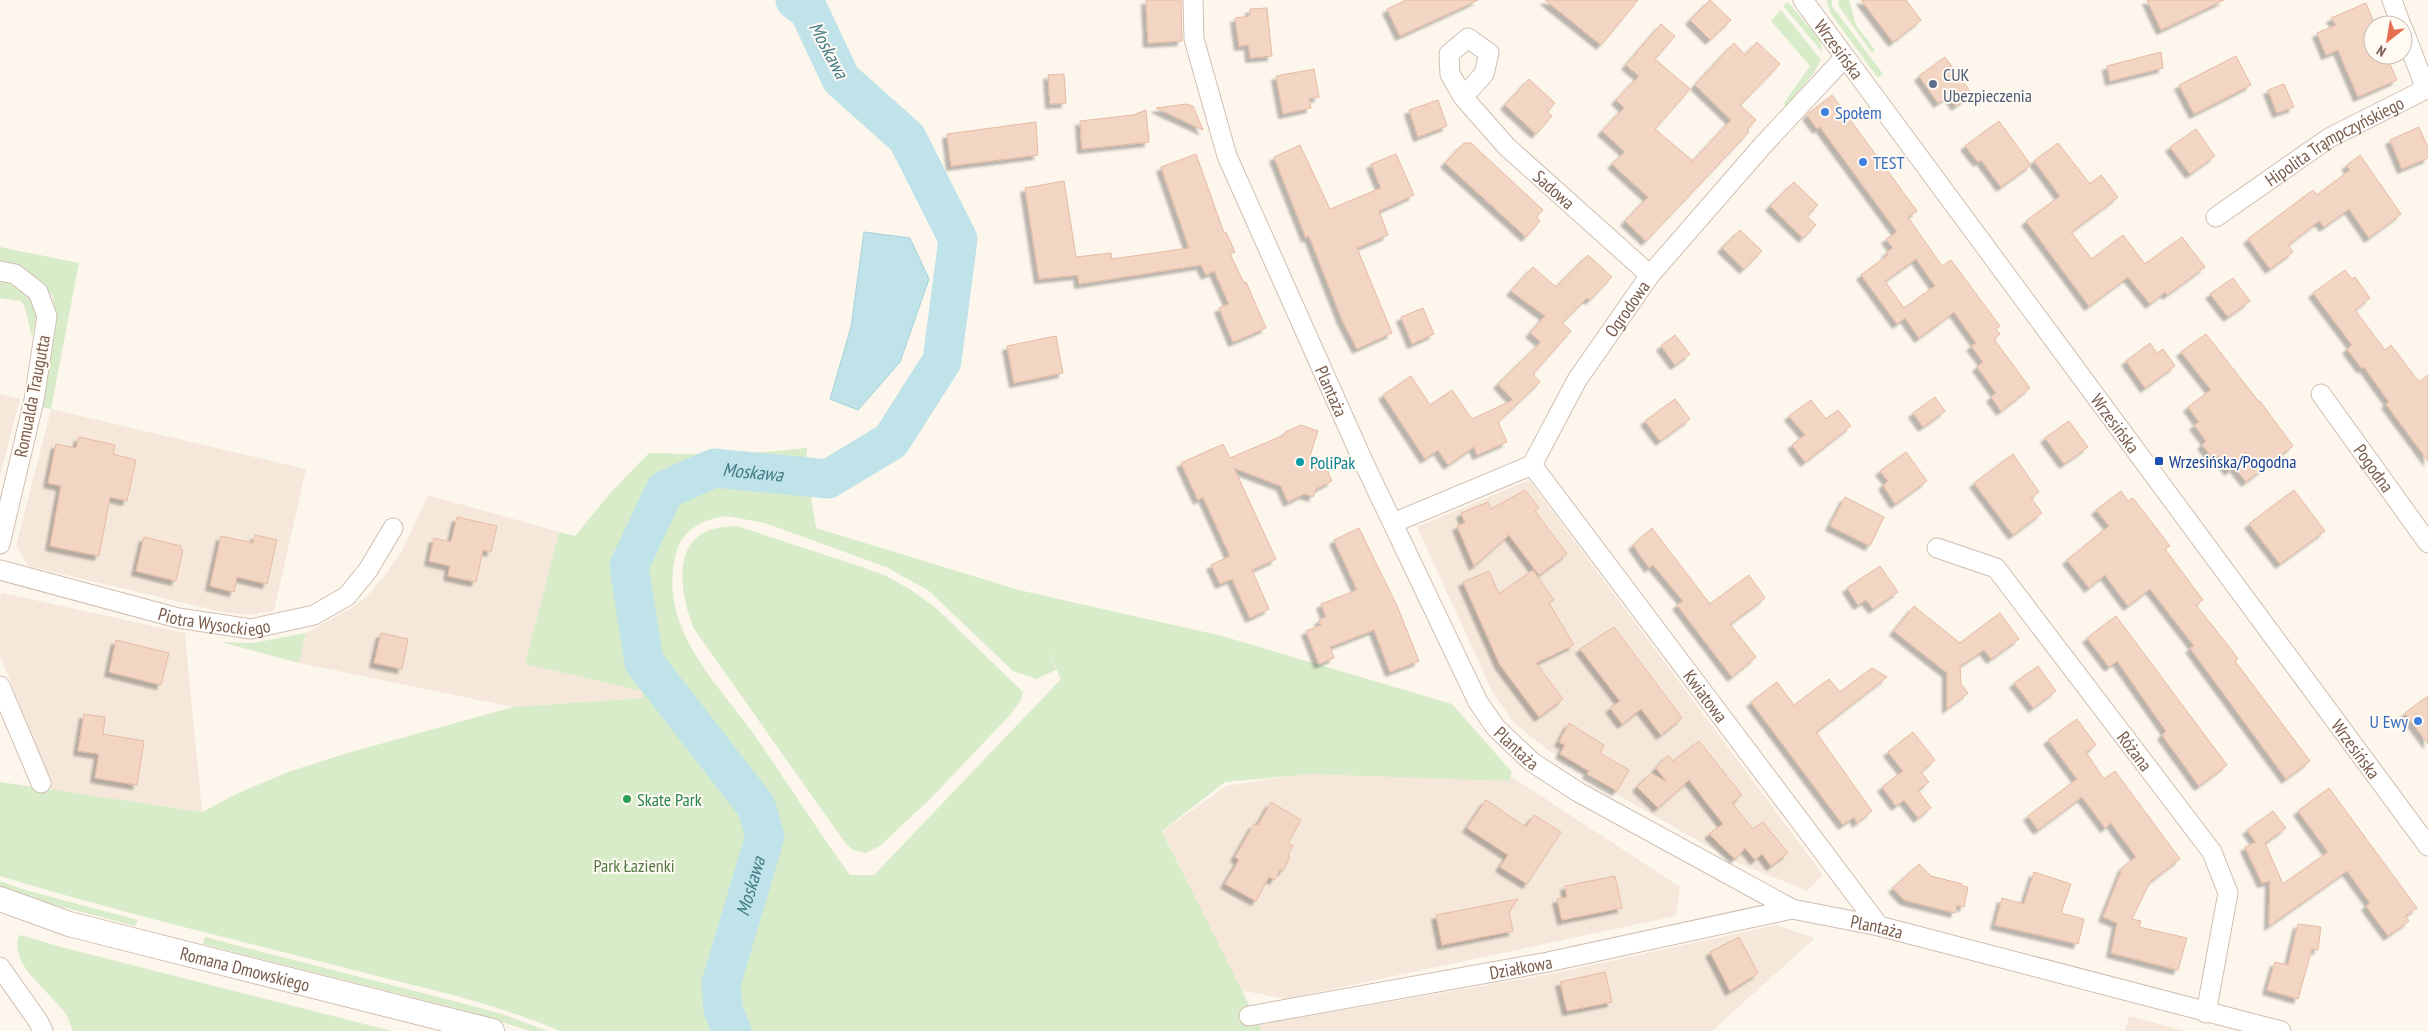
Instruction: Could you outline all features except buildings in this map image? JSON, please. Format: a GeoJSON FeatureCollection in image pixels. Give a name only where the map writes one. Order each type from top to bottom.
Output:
{"type":"FeatureCollection","features":[{"type":"Feature","properties":{"kind":"street","name":"Plantaża"},"geometry":{"type":"LineString","coordinates":[[1193,0],[1194,39],[1227,156],[1393,523],[1478,702],[1496,728],[1532,762],[1578,792],[1792,909],[1879,926],[2281,1031]]}},
{"type":"Feature","properties":{"kind":"street","name":"Wrzesińska"},"geometry":{"type":"LineString","coordinates":[[1803,0],[2428,846]]}},
{"type":"Feature","properties":{"kind":"street"},"geometry":{"type":"LineString","coordinates":[[2392,0],[2397,15]]}},
{"type":"Feature","properties":{"kind":"street","name":"Hipolita Trąmpczyńskiego"},"geometry":{"type":"LineString","coordinates":[[2216,217],[2329,138],[2426,89],[2413,55]]}},
{"type":"Feature","properties":{"kind":"street","name":"Ogrodowa"},"geometry":{"type":"LineString","coordinates":[[1532,465],[1577,380],[1650,276],[1764,144],[1846,56]]}},
{"type":"Feature","properties":{"kind":"street","name":"Sadowa"},"geometry":{"type":"LineString","coordinates":[[1463,97],[1507,148],[1650,276]]}},
{"type":"Feature","properties":{"kind":"street","name":"Romualda Traugutta"},"geometry":{"type":"LineString","coordinates":[[0,271],[15,274],[38,292],[47,316],[34,400],[0,544]]}},
{"type":"Feature","properties":{"kind":"street","name":"Pogodna"},"geometry":{"type":"LineString","coordinates":[[2321,394],[2428,543]]}},
{"type":"Feature","properties":{"kind":"street"},"geometry":{"type":"LineString","coordinates":[[1393,523],[1532,465]]}},
{"type":"Feature","properties":{"kind":"street","name":"Kwiatowa"},"geometry":{"type":"LineString","coordinates":[[1532,465],[1879,926]]}},
{"type":"Feature","properties":{"kind":"street","name":"Piotra Wysockiego"},"geometry":{"type":"LineString","coordinates":[[0,570],[178,618],[251,629],[314,616],[347,596],[368,570],[393,528]]}},
{"type":"Feature","properties":{"kind":"street","name":"Różana"},"geometry":{"type":"LineString","coordinates":[[1937,548],[1996,568],[2212,852],[2228,893],[2206,1012]]}},
{"type":"Feature","properties":{"kind":"street"},"geometry":{"type":"LineString","coordinates":[[0,686],[41,783]]}},
{"type":"Feature","properties":{"kind":"street","name":"Romana Dmowskiego"},"geometry":{"type":"LineString","coordinates":[[1,902],[70,924],[492,1031]]}},
{"type":"Feature","properties":{"kind":"street","name":"Działkowa"},"geometry":{"type":"LineString","coordinates":[[1249,1016],[1548,962],[1792,909]]}},
{"type":"Feature","properties":{"kind":"street"},"geometry":{"type":"LineString","coordinates":[[0,967],[38,1020],[43,1031]]}},
{"type":"Feature","properties":{"kind":"shaded area"},"geometry":{"type":"Polygon","coordinates":[[[0,394],[20,399],[0,476],[0,394]]]}},
{"type":"Feature","properties":{"kind":"shaded area"},"geometry":{"type":"Polygon","coordinates":[[[51,409],[306,469],[274,611],[248,615],[222,612],[28,566],[16,546],[51,409]]]}},
{"type":"Feature","properties":{"kind":"shaded area"},"geometry":{"type":"Polygon","coordinates":[[[1529,480],[1823,875],[1807,891],[1734,861],[1621,797],[1547,749],[1514,723],[1492,691],[1417,527],[1529,480]]]}},
{"type":"Feature","properties":{"kind":"shaded area"},"geometry":{"type":"Polygon","coordinates":[[[428,495],[559,532],[525,664],[643,691],[643,698],[513,707],[299,663],[306,633],[352,608],[366,597],[381,580],[402,551],[428,495]]]}},
{"type":"Feature","properties":{"kind":"shaded area"},"geometry":{"type":"Polygon","coordinates":[[[2,593],[185,633],[202,812],[52,790],[0,655],[0,596],[2,593]]]}},
{"type":"Feature","properties":{"kind":"shaded area"},"geometry":{"type":"Polygon","coordinates":[[[1311,772],[1512,777],[1680,887],[1676,916],[1286,999],[1239,990],[1163,831],[1226,786],[1311,772]]]}},
{"type":"Feature","properties":{"kind":"shaded area"},"geometry":{"type":"Polygon","coordinates":[[[1776,925],[1815,938],[1712,1031],[1262,1031],[1258,1025],[1551,974],[1776,925]]]}},
{"type":"Feature","properties":{"kind":"shaded area"},"geometry":{"type":"Polygon","coordinates":[[[2129,1016],[2186,1031],[2125,1031],[2129,1016]]]}},
{"type":"Feature","properties":{"kind":"green space"},"geometry":{"type":"Polygon","coordinates":[[[1826,0],[1832,0],[1832,6],[1883,74],[1878,78],[1831,14],[1826,0]]]}},
{"type":"Feature","properties":{"kind":"green space"},"geometry":{"type":"Polygon","coordinates":[[[1839,0],[1849,0],[1856,25],[1875,50],[1872,53],[1838,5],[1839,0]]]}},
{"type":"Feature","properties":{"kind":"green space"},"geometry":{"type":"Polygon","coordinates":[[[1788,2],[1820,40],[1823,53],[1783,6],[1788,2]]]}},
{"type":"Feature","properties":{"kind":"green space"},"geometry":{"type":"Polygon","coordinates":[[[1781,10],[1821,60],[1813,74],[1786,106],[1784,103],[1810,66],[1771,21],[1781,10]]]}},
{"type":"Feature","properties":{"kind":"green space"},"geometry":{"type":"Polygon","coordinates":[[[0,247],[79,263],[51,409],[42,407],[57,315],[52,295],[31,274],[13,264],[0,262],[0,247]]]}},
{"type":"Feature","properties":{"kind":"green space"},"geometry":{"type":"Polygon","coordinates":[[[0,277],[19,285],[31,300],[37,313],[32,337],[25,308],[21,301],[0,298],[0,277]]]}},
{"type":"Feature","properties":{"kind":"green space","name":"Park Łazienki"},"geometry":{"type":"Polygon","coordinates":[[[807,448],[806,464],[816,528],[1019,590],[1222,636],[1452,704],[1512,772],[1509,781],[1311,774],[1225,782],[1162,831],[1262,1031],[560,1031],[537,1021],[464,998],[136,915],[0,876],[0,782],[202,812],[236,794],[288,772],[344,754],[513,707],[643,698],[642,691],[525,664],[559,532],[575,536],[612,491],[649,453],[731,455],[807,448]],[[726,516],[708,520],[687,533],[675,557],[672,585],[676,610],[685,634],[697,657],[760,743],[850,875],[874,875],[1061,679],[1042,639],[1056,670],[1036,679],[1013,671],[929,591],[886,567],[765,523],[726,516]]]}},
{"type":"Feature","properties":{"kind":"green space"},"geometry":{"type":"Polygon","coordinates":[[[737,526],[859,566],[886,576],[911,590],[935,607],[1023,692],[1021,700],[1010,715],[931,798],[881,845],[866,853],[853,850],[846,844],[694,629],[686,606],[682,578],[683,564],[687,552],[693,541],[703,533],[719,528],[737,526]]]}},
{"type":"Feature","properties":{"kind":"green space"},"geometry":{"type":"Polygon","coordinates":[[[306,633],[299,663],[221,642],[252,643],[306,633]]]}},
{"type":"Feature","properties":{"kind":"green space"},"geometry":{"type":"Polygon","coordinates":[[[0,881],[25,890],[138,920],[135,926],[47,903],[0,887],[0,881]]]}},
{"type":"Feature","properties":{"kind":"green space"},"geometry":{"type":"Polygon","coordinates":[[[21,935],[61,947],[392,1031],[73,1031],[67,1016],[35,980],[21,960],[18,938],[21,935]]]}},
{"type":"Feature","properties":{"kind":"green space"},"geometry":{"type":"Polygon","coordinates":[[[205,937],[502,1014],[547,1031],[530,1031],[467,1011],[203,944],[205,937]]]}},
{"type":"Feature","properties":{"kind":"water"},"geometry":{"type":"Polygon","coordinates":[[[864,232],[910,238],[929,279],[900,362],[858,410],[830,399],[851,327],[864,232]]]}},
{"type":"Feature","properties":{"kind":"waterway","name":"Moskawa"},"geometry":{"type":"LineString","coordinates":[[732,1031],[723,1010],[721,984],[765,836],[756,806],[644,662],[629,566],[665,490],[714,468],[828,479],[891,441],[942,361],[958,239],[907,138],[841,79],[809,11],[795,0]]}},
{"type":"Feature","properties":{"kind":"place","name":"CUK Ubezpieczenia"},"geometry":{"type":"Point","coordinates":[1933,84]}},
{"type":"Feature","properties":{"kind":"place","name":"Społem"},"geometry":{"type":"Point","coordinates":[1825,112]}},
{"type":"Feature","properties":{"kind":"place","name":"TEST"},"geometry":{"type":"Point","coordinates":[1863,162]}},
{"type":"Feature","properties":{"kind":"place","name":"Wrzesińska/Pogodna"},"geometry":{"type":"Point","coordinates":[2159,461]}},
{"type":"Feature","properties":{"kind":"place","name":"PoliPak"},"geometry":{"type":"Point","coordinates":[1300,462]}},
{"type":"Feature","properties":{"kind":"place","name":"U Ewy"},"geometry":{"type":"Point","coordinates":[2418,721]}},
{"type":"Feature","properties":{"kind":"place","name":"Skate Park"},"geometry":{"type":"Point","coordinates":[627,799]}}]}
